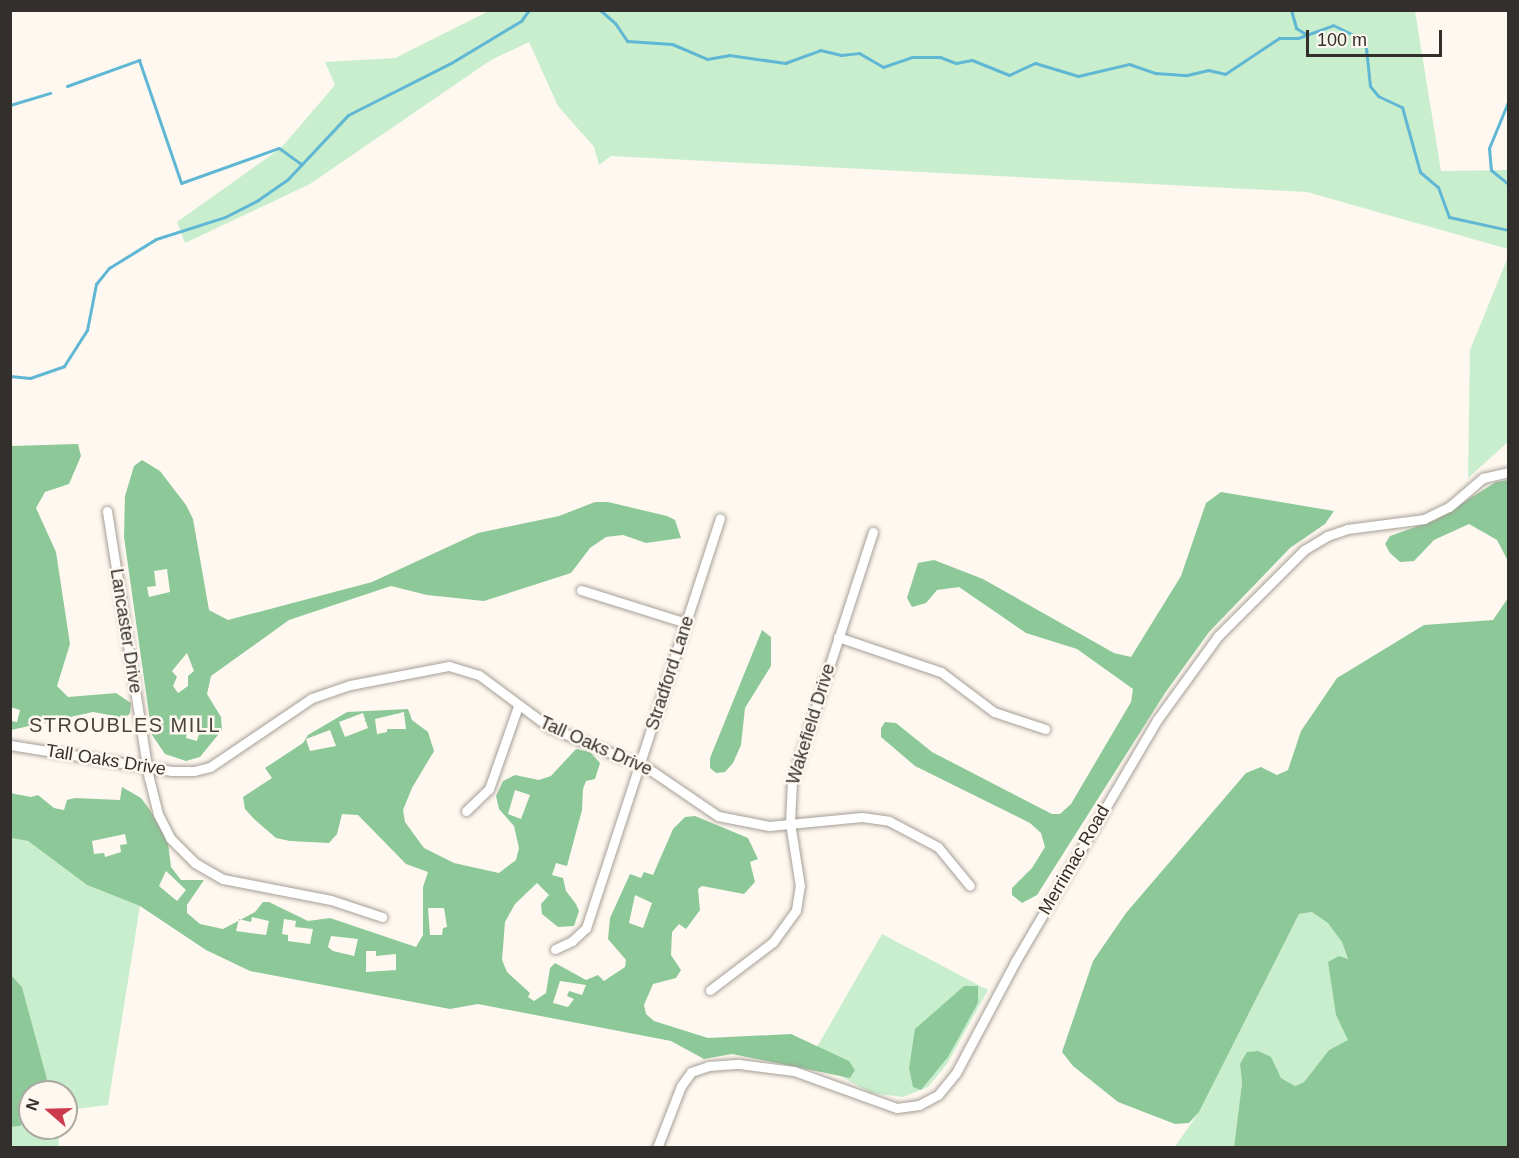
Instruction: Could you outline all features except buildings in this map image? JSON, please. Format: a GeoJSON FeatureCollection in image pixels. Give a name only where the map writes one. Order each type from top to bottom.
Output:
{"type":"FeatureCollection","features":[{"type":"Feature","properties":{"kind":"street","name":"Merrimac Road"},"geometry":{"type":"LineString","coordinates":[[657,1148],[681,1086],[691,1072],[708,1066],[738,1064],[794,1071],[897,1108],[919,1105],[938,1095],[956,1073],[1027,941],[1157,720],[1218,636],[1304,550],[1327,536],[1347,529],[1424,519],[1449,507],[1483,478],[1509,472]]}},
{"type":"Feature","properties":{"kind":"street","name":"Lancaster Drive"},"geometry":{"type":"LineString","coordinates":[[107,511],[147,766],[164,827],[185,855],[205,870],[235,883],[331,900],[382,916]]}},
{"type":"Feature","properties":{"kind":"street","name":"Stradford Lane"},"geometry":{"type":"LineString","coordinates":[[555,949],[572,941],[586,928],[720,518]]}},
{"type":"Feature","properties":{"kind":"street","name":"Wakefield Drive"},"geometry":{"type":"LineString","coordinates":[[710,990],[773,942],[792,920],[800,886],[790,823],[794,770],[873,532]]}},
{"type":"Feature","properties":{"kind":"street"},"geometry":{"type":"LineString","coordinates":[[581,590],[686,623]]}},
{"type":"Feature","properties":{"kind":"street"},"geometry":{"type":"LineString","coordinates":[[838,637],[941,672],[994,712],[1045,729]]}},
{"type":"Feature","properties":{"kind":"street","name":"Tall Oaks Drive"},"geometry":{"type":"LineString","coordinates":[[10,745],[180,772],[210,767],[312,698],[434,667],[472,672],[549,727],[640,765],[717,816],[756,825],[862,817],[898,824],[942,851],[970,886]]}},
{"type":"Feature","properties":{"kind":"street"},"geometry":{"type":"LineString","coordinates":[[466,811],[489,789],[518,706]]}},
{"type":"Feature","properties":{"kind":"green space"},"geometry":{"type":"Polygon","coordinates":[[[491,10],[1415,11],[1441,171],[1508,170],[1508,249],[1307,192],[611,156],[599,165],[594,147],[558,106],[529,42],[491,60],[310,184],[185,243],[177,222],[281,148],[335,85],[325,62],[395,58],[491,10]]]}},
{"type":"Feature","properties":{"kind":"green space"},"geometry":{"type":"Polygon","coordinates":[[[1508,257],[1508,442],[1468,478],[1470,350],[1508,257]]]}},
{"type":"Feature","properties":{"kind":"green space"},"geometry":{"type":"Polygon","coordinates":[[[78,444],[81,456],[69,484],[45,492],[36,508],[56,552],[70,644],[57,686],[68,697],[116,693],[131,703],[130,713],[126,718],[93,712],[11,730],[11,721],[17,722],[20,710],[10,707],[11,446],[78,444]]]}},
{"type":"Feature","properties":{"kind":"green space"},"geometry":{"type":"Polygon","coordinates":[[[142,460],[160,471],[186,505],[193,519],[209,610],[228,620],[372,582],[478,533],[559,516],[595,502],[608,502],[667,516],[675,520],[681,538],[646,543],[623,535],[606,537],[590,548],[571,573],[484,601],[427,595],[391,586],[289,620],[211,676],[207,694],[221,717],[222,730],[200,757],[186,761],[165,754],[152,735],[124,537],[125,496],[134,466],[142,460]],[[167,569],[154,571],[156,586],[147,587],[149,597],[170,592],[167,569]],[[187,653],[172,671],[177,677],[173,686],[178,693],[188,686],[188,676],[194,671],[187,653]],[[174,719],[171,729],[187,733],[186,738],[197,741],[202,723],[174,719]]]}},
{"type":"Feature","properties":{"kind":"green space"},"geometry":{"type":"Polygon","coordinates":[[[1508,480],[1508,561],[1497,540],[1469,524],[1434,540],[1414,561],[1400,562],[1390,553],[1385,544],[1390,536],[1435,520],[1496,482],[1508,480]]]}},
{"type":"Feature","properties":{"kind":"green space"},"geometry":{"type":"Polygon","coordinates":[[[1221,492],[1334,511],[1325,524],[1290,548],[1209,632],[1165,693],[1037,895],[1022,903],[1012,895],[1012,888],[1032,868],[1045,847],[1041,833],[1030,823],[915,766],[881,737],[881,728],[885,722],[896,723],[932,752],[1052,814],[1060,814],[1071,804],[1131,702],[1133,689],[1077,649],[1026,633],[959,587],[937,590],[926,603],[912,607],[907,598],[918,563],[934,560],[983,579],[1114,653],[1131,657],[1181,576],[1206,503],[1221,492]]]}},
{"type":"Feature","properties":{"kind":"green space"},"geometry":{"type":"Polygon","coordinates":[[[1508,598],[1508,1147],[1234,1147],[1242,1083],[1240,1064],[1247,1052],[1258,1051],[1271,1057],[1281,1078],[1295,1086],[1304,1082],[1329,1050],[1348,1040],[1336,1015],[1328,962],[1339,956],[1348,959],[1342,942],[1328,923],[1312,912],[1299,914],[1199,1112],[1189,1123],[1175,1124],[1118,1102],[1073,1066],[1062,1052],[1093,961],[1126,913],[1246,773],[1261,767],[1277,775],[1288,770],[1301,731],[1337,678],[1424,625],[1493,620],[1508,598]]]}},
{"type":"Feature","properties":{"kind":"green space"},"geometry":{"type":"Polygon","coordinates":[[[762,630],[771,637],[771,666],[745,708],[741,745],[733,763],[725,772],[716,773],[710,768],[710,758],[762,630]]]}},
{"type":"Feature","properties":{"kind":"green space"},"geometry":{"type":"Polygon","coordinates":[[[408,709],[412,720],[428,732],[434,751],[412,788],[403,810],[405,822],[424,848],[454,863],[499,873],[516,860],[519,848],[514,826],[499,809],[496,796],[503,781],[515,775],[539,780],[551,776],[576,749],[590,752],[600,763],[595,779],[586,781],[583,789],[582,810],[567,866],[556,863],[552,875],[563,878],[566,891],[576,904],[579,911],[574,926],[558,927],[542,914],[541,904],[549,895],[537,883],[515,904],[505,922],[502,960],[507,972],[530,993],[528,997],[534,1001],[546,993],[550,968],[555,963],[586,980],[598,975],[604,981],[625,967],[626,960],[608,939],[610,918],[630,874],[641,878],[644,872],[653,875],[673,829],[685,817],[695,816],[748,838],[758,859],[750,862],[755,882],[744,894],[702,886],[698,889],[700,910],[686,929],[679,924],[672,932],[671,955],[681,970],[676,978],[653,984],[644,1005],[646,1014],[654,1021],[708,1038],[791,1034],[849,1061],[855,1070],[850,1078],[732,1054],[704,1059],[671,1041],[478,1004],[450,1009],[250,971],[206,950],[140,906],[87,885],[28,841],[11,838],[10,793],[31,797],[38,795],[54,808],[64,810],[67,800],[75,798],[120,800],[122,787],[141,798],[150,810],[168,843],[171,867],[181,880],[204,880],[187,905],[187,913],[200,924],[223,929],[239,921],[236,931],[266,935],[269,921],[252,917],[251,922],[241,919],[255,912],[263,902],[269,902],[308,921],[330,918],[416,947],[423,935],[423,887],[428,872],[406,864],[358,815],[342,814],[337,834],[329,843],[290,841],[276,838],[245,809],[243,797],[272,778],[265,768],[303,743],[308,735],[347,712],[408,709]],[[404,712],[375,719],[377,734],[387,732],[387,729],[406,729],[404,712]],[[363,713],[339,722],[345,737],[368,728],[363,713]],[[330,730],[306,739],[310,751],[336,746],[330,730]],[[515,790],[508,814],[521,819],[530,795],[515,790]],[[125,834],[92,841],[94,854],[104,853],[105,857],[121,852],[120,845],[127,844],[125,834]],[[166,871],[159,886],[177,901],[186,890],[166,871]],[[635,895],[629,923],[643,928],[652,903],[635,895]],[[428,908],[430,935],[442,935],[443,928],[447,927],[444,908],[428,908]],[[284,919],[282,934],[288,935],[288,941],[310,944],[313,929],[295,927],[296,921],[284,919]],[[331,936],[328,947],[333,951],[354,956],[358,939],[331,936]],[[366,951],[366,972],[396,970],[396,954],[376,956],[376,951],[366,951]],[[560,981],[553,1003],[568,1007],[574,999],[567,996],[569,991],[582,995],[586,985],[560,981]]]}},
{"type":"Feature","properties":{"kind":"green space"},"geometry":{"type":"Polygon","coordinates":[[[10,838],[28,841],[87,885],[140,906],[108,1105],[78,1109],[78,1080],[47,1080],[22,987],[11,975],[10,838]]]}},
{"type":"Feature","properties":{"kind":"green space"},"geometry":{"type":"Polygon","coordinates":[[[1312,912],[1328,922],[1342,942],[1348,960],[1336,1015],[1349,1040],[1329,1050],[1304,1082],[1295,1086],[1281,1078],[1270,1057],[1240,1064],[1242,1083],[1234,1147],[1174,1148],[1199,1112],[1299,914],[1312,912]]]}},
{"type":"Feature","properties":{"kind":"green space"},"geometry":{"type":"Polygon","coordinates":[[[882,934],[988,990],[947,1064],[928,1087],[903,1097],[871,1093],[810,1059],[882,934]]]}},
{"type":"Feature","properties":{"kind":"green space"},"geometry":{"type":"Polygon","coordinates":[[[11,975],[22,987],[47,1079],[18,1080],[18,1126],[11,1127],[11,975]]]}},
{"type":"Feature","properties":{"kind":"green space"},"geometry":{"type":"Polygon","coordinates":[[[964,986],[978,986],[978,1003],[948,1057],[921,1090],[913,1087],[909,1068],[915,1029],[964,986]]]}},
{"type":"Feature","properties":{"kind":"green space"},"geometry":{"type":"Polygon","coordinates":[[[18,1126],[18,1140],[59,1140],[59,1147],[11,1147],[10,1127],[18,1126]]]}},
{"type":"Feature","properties":{"kind":"waterway"},"geometry":{"type":"LineString","coordinates":[[10,376],[30,378],[64,366],[87,330],[96,284],[109,268],[156,239],[225,217],[258,200],[287,180],[348,115],[451,63],[521,21],[529,10]]}},
{"type":"Feature","properties":{"kind":"waterway"},"geometry":{"type":"LineString","coordinates":[[600,10],[615,23],[627,41],[672,44],[707,59],[729,55],[785,63],[820,50],[841,55],[859,53],[883,67],[912,57],[940,57],[956,63],[972,60],[1009,75],[1035,63],[1078,76],[1129,64],[1155,73],[1187,75],[1208,70],[1225,74],[1279,38],[1298,38],[1333,25],[1358,37],[1366,48],[1370,86],[1378,96],[1402,107],[1420,172],[1438,187],[1449,217],[1508,230]]}},
{"type":"Feature","properties":{"kind":"waterway"},"geometry":{"type":"LineString","coordinates":[[1291,10],[1296,28],[1307,35]]}},
{"type":"Feature","properties":{"kind":"waterway"},"geometry":{"type":"LineString","coordinates":[[67,86],[139,60],[181,183],[279,148],[301,164]]}},
{"type":"Feature","properties":{"kind":"waterway"},"geometry":{"type":"LineString","coordinates":[[10,105],[50,93]]}},
{"type":"Feature","properties":{"kind":"waterway"},"geometry":{"type":"LineString","coordinates":[[1508,102],[1489,148],[1491,170],[1508,184]]}},
{"type":"Feature","properties":{"kind":"district","name":"STROUBLES MILL"},"geometry":{"type":"Point","coordinates":[125,725]}}]}
